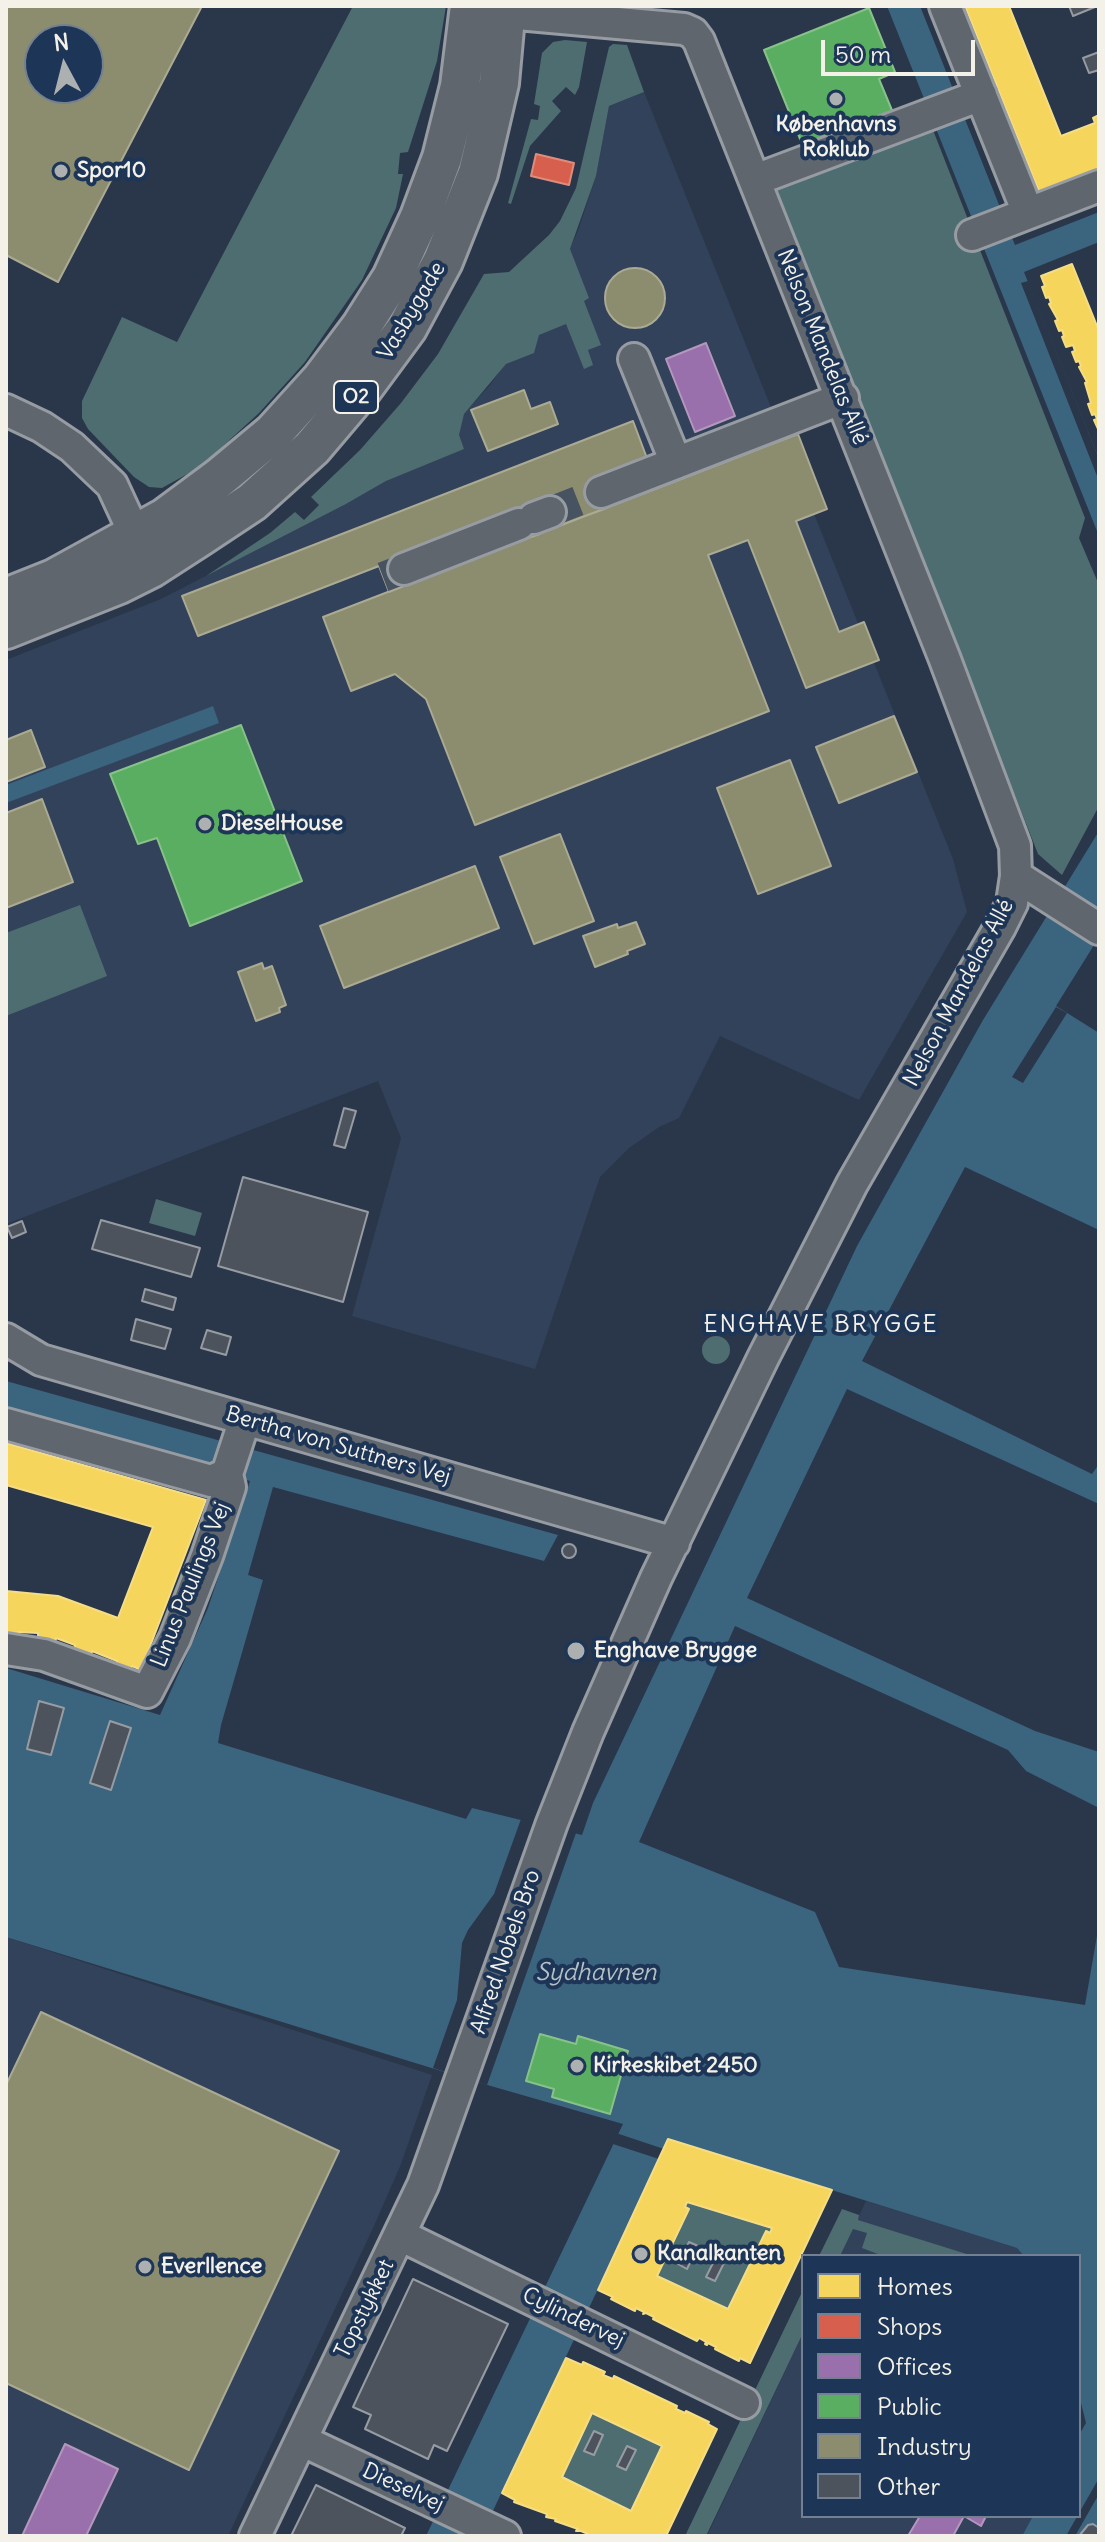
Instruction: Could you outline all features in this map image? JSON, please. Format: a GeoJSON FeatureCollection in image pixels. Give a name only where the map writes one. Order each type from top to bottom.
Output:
{"type":"FeatureCollection","features":[{"type":"Feature","properties":{"kind":"main road","name":"Vasbygade"},"geometry":{"type":"LineString","coordinates":[[6,598],[54,579],[143,552],[252,502],[312,448],[362,389],[407,328],[443,261],[478,173],[499,83],[487,9]]}},
{"type":"Feature","properties":{"kind":"main road","name":"Vasbygade"},"geometry":{"type":"LineString","coordinates":[[6,629],[104,590],[143,552]]}},
{"type":"Feature","properties":{"kind":"street"},"geometry":{"type":"LineString","coordinates":[[945,6],[970,99],[1023,215]]}},
{"type":"Feature","properties":{"kind":"street"},"geometry":{"type":"LineString","coordinates":[[487,9],[692,25]]}},
{"type":"Feature","properties":{"kind":"street","name":"Nelson Mandelas Allé"},"geometry":{"type":"LineString","coordinates":[[551,1827],[588,1732],[763,1358],[852,1184],[1012,903],[1016,876],[1015,846],[1002,811],[843,398],[692,25]]}},
{"type":"Feature","properties":{"kind":"street"},"geometry":{"type":"LineString","coordinates":[[755,180],[970,99]]}},
{"type":"Feature","properties":{"kind":"street"},"geometry":{"type":"LineString","coordinates":[[972,235],[1099,186]]}},
{"type":"Feature","properties":{"kind":"street"},"geometry":{"type":"LineString","coordinates":[[634,359],[676,463]]}},
{"type":"Feature","properties":{"kind":"street"},"geometry":{"type":"LineString","coordinates":[[601,492],[843,398]]}},
{"type":"Feature","properties":{"kind":"street"},"geometry":{"type":"LineString","coordinates":[[6,410],[42,427],[72,447],[112,485],[143,552]]}},
{"type":"Feature","properties":{"kind":"street"},"geometry":{"type":"LineString","coordinates":[[404,569],[534,518]]}},
{"type":"Feature","properties":{"kind":"street"},"geometry":{"type":"LineString","coordinates":[[1016,876],[1099,929]]}},
{"type":"Feature","properties":{"kind":"street","name":"Bertha von Suttners Vej"},"geometry":{"type":"LineString","coordinates":[[6,1339],[41,1360],[241,1431],[674,1543]]}},
{"type":"Feature","properties":{"kind":"street","name":"Linus Paulings Vej"},"geometry":{"type":"LineString","coordinates":[[6,1424],[211,1481],[227,1474]]}},
{"type":"Feature","properties":{"kind":"street","name":"Linus Paulings Vej"},"geometry":{"type":"LineString","coordinates":[[6,1649],[44,1655],[147,1692],[175,1638],[198,1579],[230,1487],[227,1474],[241,1431]]}},
{"type":"Feature","properties":{"kind":"street","name":"Alfred Nobels Bro"},"geometry":{"type":"LineString","coordinates":[[462,2077],[551,1827]]}},
{"type":"Feature","properties":{"kind":"street","name":"Topstykket"},"geometry":{"type":"LineString","coordinates":[[255,2536],[400,2235],[435,2156],[462,2077]]}},
{"type":"Feature","properties":{"kind":"street","name":"Cylindervej"},"geometry":{"type":"LineString","coordinates":[[400,2235],[744,2403]]}},
{"type":"Feature","properties":{"kind":"street","name":"Dieselvej"},"geometry":{"type":"LineString","coordinates":[[301,2440],[498,2533]]}},
{"type":"Feature","properties":{"kind":"shaded area"},"geometry":{"type":"Polygon","coordinates":[[[644,92],[953,859],[967,912],[859,1100],[720,1036],[679,1118],[659,1127],[629,1148],[600,1177],[535,1369],[352,1316],[401,1138],[378,1081],[6,1224],[6,660],[161,599],[346,504],[386,481],[457,421],[490,385],[519,345],[565,261],[596,176],[609,106],[644,92]]]}},
{"type":"Feature","properties":{"kind":"shaded area"},"geometry":{"type":"Polygon","coordinates":[[[6,1937],[432,2075],[401,2164],[373,2228],[228,2536],[6,2536],[6,1937]]]}},
{"type":"Feature","properties":{"kind":"shaded area"},"geometry":{"type":"Polygon","coordinates":[[[866,2201],[1017,2248],[1022,2254],[841,2254],[866,2201]]]}},
{"type":"Feature","properties":{"kind":"shaded area"},"geometry":{"type":"Polygon","coordinates":[[[801,2337],[801,2518],[1032,2518],[1022,2536],[707,2536],[801,2337]]]}},
{"type":"Feature","properties":{"kind":"green space"},"geometry":{"type":"Polygon","coordinates":[[[353,6],[446,6],[437,61],[408,152],[400,153],[398,174],[403,174],[396,208],[362,280],[305,362],[259,413],[200,467],[162,488],[149,487],[134,477],[88,429],[82,418],[82,401],[122,317],[177,342],[353,6]]]}},
{"type":"Feature","properties":{"kind":"green space"},"geometry":{"type":"Polygon","coordinates":[[[553,42],[587,42],[579,87],[575,95],[566,87],[552,101],[561,111],[530,146],[511,204],[508,203],[531,119],[538,120],[540,106],[534,104],[542,53],[553,42]]]}},
{"type":"Feature","properties":{"kind":"green space"},"geometry":{"type":"Polygon","coordinates":[[[613,44],[627,45],[644,92],[609,106],[596,176],[570,249],[589,298],[584,301],[601,345],[588,350],[593,365],[584,369],[566,324],[539,335],[534,353],[506,364],[464,414],[459,435],[464,449],[386,481],[206,576],[270,533],[295,512],[304,520],[319,505],[311,497],[360,450],[401,403],[438,354],[484,274],[509,272],[560,221],[576,188],[609,47],[613,44]]]}},
{"type":"Feature","properties":{"kind":"green space"},"geometry":{"type":"Polygon","coordinates":[[[931,125],[1085,518],[1079,538],[1099,585],[1099,806],[1062,875],[1038,854],[775,184],[931,125]]]}},
{"type":"Feature","properties":{"kind":"green space"},"geometry":{"type":"Polygon","coordinates":[[[80,905],[107,976],[6,1016],[6,933],[80,905]]]}},
{"type":"Feature","properties":{"kind":"green space"},"geometry":{"type":"Polygon","coordinates":[[[156,1199],[202,1213],[195,1236],[149,1223],[156,1199]]]}},
{"type":"Feature","properties":{"kind":"green space"},"geometry":{"type":"Polygon","coordinates":[[[716,1336],[726,1340],[730,1350],[726,1360],[716,1364],[706,1360],[702,1350],[706,1340],[716,1336]]]}},
{"type":"Feature","properties":{"kind":"green space"},"geometry":{"type":"Polygon","coordinates":[[[687,2202],[772,2228],[770,2233],[765,2231],[728,2309],[657,2276],[689,2209],[685,2207],[687,2202]]]}},
{"type":"Feature","properties":{"kind":"green space"},"geometry":{"type":"Polygon","coordinates":[[[842,2209],[859,2215],[858,2220],[967,2254],[878,2254],[862,2248],[867,2233],[853,2229],[841,2254],[820,2254],[842,2209]]]}},
{"type":"Feature","properties":{"kind":"green space"},"geometry":{"type":"Polygon","coordinates":[[[801,2294],[801,2337],[706,2536],[685,2536],[801,2294]]]}},
{"type":"Feature","properties":{"kind":"green space"},"geometry":{"type":"Polygon","coordinates":[[[592,2413],[662,2446],[631,2511],[562,2477],[592,2413]]]}},
{"type":"Feature","properties":{"kind":"water"},"geometry":{"type":"Polygon","coordinates":[[[887,6],[920,6],[1015,245],[1099,212],[1099,242],[1024,272],[1099,459],[1099,536],[887,6]]]}},
{"type":"Feature","properties":{"kind":"water"},"geometry":{"type":"Polygon","coordinates":[[[213,706],[219,723],[6,803],[6,785],[213,706]]]}},
{"type":"Feature","properties":{"kind":"water","name":"Sydhavnen"},"geometry":{"type":"Polygon","coordinates":[[[1099,831],[1099,937],[1056,1006],[1099,1033],[1099,1230],[965,1167],[862,1361],[1092,1474],[1099,1464],[1099,1504],[847,1389],[747,1598],[1035,1731],[1099,1752],[1099,1808],[1026,1771],[1008,1750],[735,1626],[639,1842],[815,1912],[839,1967],[1085,2005],[1099,1924],[1099,2536],[1022,2536],[1032,2518],[1081,2518],[1081,2432],[1086,2423],[1081,2403],[1081,2254],[1022,2254],[1017,2248],[669,2139],[481,2536],[426,2536],[623,2124],[6,1937],[6,1668],[160,1715],[208,1608],[250,1481],[6,1411],[6,1381],[558,1535],[544,1561],[273,1487],[248,1575],[263,1580],[218,1743],[466,1819],[472,1808],[582,1835],[593,1803],[857,1246],[983,1020],[1099,831]]]}},
{"type":"Feature","properties":{"kind":"pier"},"geometry":{"type":"Polygon","coordinates":[[[1028,281],[1099,459],[1099,481],[1021,283],[1028,281]]]}},
{"type":"Feature","properties":{"kind":"pier"},"geometry":{"type":"Polygon","coordinates":[[[1056,1007],[1067,1013],[1023,1083],[1012,1077],[1056,1007]]]}},
{"type":"Feature","properties":{"kind":"pier"},"geometry":{"type":"Polygon","coordinates":[[[521,1819],[576,1833],[487,2085],[433,2068],[457,2000],[462,1943],[494,1894],[521,1819]]]}},
{"type":"Feature","properties":{"kind":"pier"},"geometry":{"type":"Polygon","coordinates":[[[616,2133],[664,2149],[659,2159],[613,2144],[616,2133]]]}},
{"type":"Feature","properties":{"kind":"pier"},"geometry":{"type":"Polygon","coordinates":[[[1099,2478],[1099,2494],[1075,2536],[1066,2536],[1076,2518],[1081,2518],[1081,2510],[1099,2478]]]}},
{"type":"Feature","properties":{"kind":"building: Homes"},"geometry":{"type":"Polygon","coordinates":[[[965,6],[1009,6],[1061,136],[1095,123],[1093,118],[1099,115],[1099,171],[1040,194],[965,6]]]}},
{"type":"Feature","properties":{"kind":"building: Homes"},"geometry":{"type":"Polygon","coordinates":[[[1072,264],[1099,331],[1099,431],[1095,414],[1092,415],[1088,404],[1091,403],[1087,382],[1072,352],[1075,351],[1073,345],[1066,347],[1049,297],[1046,298],[1042,287],[1045,286],[1041,276],[1072,264]]]}},
{"type":"Feature","properties":{"kind":"building: Homes"},"geometry":{"type":"Polygon","coordinates":[[[6,1443],[206,1500],[141,1670],[132,1666],[130,1671],[115,1666],[117,1661],[92,1651],[91,1656],[74,1650],[75,1645],[56,1638],[55,1643],[38,1638],[38,1633],[6,1635],[6,1591],[58,1596],[118,1618],[153,1527],[6,1485],[6,1443]]]}},
{"type":"Feature","properties":{"kind":"building: Homes","name":"Kanalkanten"},"geometry":{"type":"Polygon","coordinates":[[[668,2139],[832,2190],[750,2363],[740,2358],[739,2361],[699,2338],[697,2341],[636,2308],[635,2311],[611,2299],[613,2297],[598,2290],[668,2139]],[[687,2202],[685,2207],[689,2209],[657,2276],[728,2309],[766,2231],[770,2233],[772,2228],[687,2202]]]}},
{"type":"Feature","properties":{"kind":"building: Homes"},"geometry":{"type":"Polygon","coordinates":[[[566,2358],[582,2365],[583,2362],[613,2379],[614,2376],[677,2406],[676,2409],[709,2422],[717,2429],[666,2536],[587,2536],[576,2531],[578,2529],[546,2517],[547,2514],[514,2502],[502,2493],[566,2358]],[[592,2413],[562,2477],[631,2511],[662,2446],[592,2413]]]}},
{"type":"Feature","properties":{"kind":"building: Shops"},"geometry":{"type":"Polygon","coordinates":[[[536,154],[574,163],[569,185],[531,176],[536,154]]]}},
{"type":"Feature","properties":{"kind":"building: Offices"},"geometry":{"type":"Polygon","coordinates":[[[706,343],[735,416],[695,432],[666,359],[706,343]]]}},
{"type":"Feature","properties":{"kind":"building: Offices"},"geometry":{"type":"Polygon","coordinates":[[[65,2444],[118,2469],[86,2536],[22,2536],[65,2444]]]}},
{"type":"Feature","properties":{"kind":"building: Offices"},"geometry":{"type":"Polygon","coordinates":[[[919,2518],[963,2518],[953,2536],[908,2536],[919,2518]]]}},
{"type":"Feature","properties":{"kind":"building: Offices"},"geometry":{"type":"Polygon","coordinates":[[[967,2518],[985,2518],[981,2526],[967,2518]]]}},
{"type":"Feature","properties":{"kind":"building: Public","name":"Københavns Roklub"},"geometry":{"type":"Polygon","coordinates":[[[869,8],[895,72],[879,79],[896,120],[807,156],[764,50],[869,8]]]}},
{"type":"Feature","properties":{"kind":"building: Public","name":"DieselHouse"},"geometry":{"type":"Polygon","coordinates":[[[241,725],[302,881],[190,926],[157,838],[138,844],[110,774],[241,725]]]}},
{"type":"Feature","properties":{"kind":"building: Public","name":"Kirkeskibet 2450"},"geometry":{"type":"Polygon","coordinates":[[[540,2034],[576,2044],[578,2036],[628,2051],[610,2114],[552,2097],[554,2089],[526,2081],[540,2034]]]}},
{"type":"Feature","properties":{"kind":"building: Industry","name":"Spor10"},"geometry":{"type":"Polygon","coordinates":[[[6,6],[202,6],[58,282],[6,255],[6,6]]]}},
{"type":"Feature","properties":{"kind":"building: Industry"},"geometry":{"type":"Polygon","coordinates":[[[635,268],[647,270],[656,277],[663,286],[663,310],[656,319],[647,326],[635,328],[623,326],[614,319],[607,310],[605,298],[607,286],[614,277],[623,270],[635,268]]]}},
{"type":"Feature","properties":{"kind":"building: Industry"},"geometry":{"type":"Polygon","coordinates":[[[524,390],[531,409],[550,402],[558,424],[488,451],[471,410],[524,390]]]}},
{"type":"Feature","properties":{"kind":"building: Industry"},"geometry":{"type":"Polygon","coordinates":[[[633,421],[648,461],[597,481],[607,508],[555,527],[545,501],[529,507],[540,534],[525,539],[515,513],[399,558],[409,584],[389,592],[379,566],[198,636],[182,596],[633,421]]]}},
{"type":"Feature","properties":{"kind":"building: Industry"},"geometry":{"type":"Polygon","coordinates":[[[798,434],[827,509],[796,521],[839,632],[864,622],[879,660],[806,688],[748,540],[708,555],[769,711],[475,825],[426,699],[395,674],[351,691],[323,617],[798,434]]]}},
{"type":"Feature","properties":{"kind":"building: Industry"},"geometry":{"type":"Polygon","coordinates":[[[894,716],[917,772],[839,803],[816,747],[894,716]]]}},
{"type":"Feature","properties":{"kind":"building: Industry"},"geometry":{"type":"Polygon","coordinates":[[[31,730],[45,767],[6,782],[6,740],[31,730]]]}},
{"type":"Feature","properties":{"kind":"building: Industry"},"geometry":{"type":"Polygon","coordinates":[[[790,760],[831,866],[758,894],[717,788],[790,760]]]}},
{"type":"Feature","properties":{"kind":"building: Industry"},"geometry":{"type":"Polygon","coordinates":[[[42,799],[73,882],[6,908],[6,813],[42,799]]]}},
{"type":"Feature","properties":{"kind":"building: Industry"},"geometry":{"type":"Polygon","coordinates":[[[560,834],[594,921],[534,944],[500,857],[560,834]]]}},
{"type":"Feature","properties":{"kind":"building: Industry"},"geometry":{"type":"Polygon","coordinates":[[[475,866],[499,928],[344,988],[320,926],[475,866]]]}},
{"type":"Feature","properties":{"kind":"building: Industry"},"geometry":{"type":"Polygon","coordinates":[[[636,922],[645,944],[595,967],[583,936],[617,924],[618,928],[636,922]]]}},
{"type":"Feature","properties":{"kind":"building: Industry"},"geometry":{"type":"Polygon","coordinates":[[[262,963],[264,969],[272,966],[286,1005],[279,1008],[280,1012],[256,1021],[238,972],[262,963]]]}},
{"type":"Feature","properties":{"kind":"building: Industry","name":"Everllence"},"geometry":{"type":"Polygon","coordinates":[[[41,2012],[339,2151],[189,2470],[6,2383],[6,2085],[41,2012]]]}},
{"type":"Feature","properties":{"kind":"building: Other"},"geometry":{"type":"Polygon","coordinates":[[[1069,6],[1095,6],[1095,7],[1073,16],[1069,6]]]}},
{"type":"Feature","properties":{"kind":"building: Other"},"geometry":{"type":"Polygon","coordinates":[[[1099,52],[1099,70],[1089,73],[1083,58],[1099,52]]]}},
{"type":"Feature","properties":{"kind":"building: Other"},"geometry":{"type":"Polygon","coordinates":[[[344,1108],[356,1111],[345,1148],[334,1145],[344,1108]]]}},
{"type":"Feature","properties":{"kind":"building: Other"},"geometry":{"type":"Polygon","coordinates":[[[243,1177],[368,1212],[343,1302],[218,1266],[243,1177]]]}},
{"type":"Feature","properties":{"kind":"building: Other"},"geometry":{"type":"Polygon","coordinates":[[[101,1220],[200,1248],[191,1277],[92,1249],[101,1220]]]}},
{"type":"Feature","properties":{"kind":"building: Other"},"geometry":{"type":"Polygon","coordinates":[[[22,1221],[26,1232],[12,1238],[7,1227],[22,1221]]]}},
{"type":"Feature","properties":{"kind":"building: Other"},"geometry":{"type":"Polygon","coordinates":[[[145,1289],[176,1298],[173,1310],[142,1301],[145,1289]]]}},
{"type":"Feature","properties":{"kind":"building: Other"},"geometry":{"type":"Polygon","coordinates":[[[136,1319],[171,1329],[165,1349],[131,1340],[136,1319]]]}},
{"type":"Feature","properties":{"kind":"building: Other"},"geometry":{"type":"Polygon","coordinates":[[[207,1330],[231,1337],[226,1355],[201,1348],[207,1330]]]}},
{"type":"Feature","properties":{"kind":"building: Other"},"geometry":{"type":"Polygon","coordinates":[[[569,1544],[576,1551],[569,1558],[562,1551],[569,1544]]]}},
{"type":"Feature","properties":{"kind":"building: Other"},"geometry":{"type":"Polygon","coordinates":[[[39,1701],[64,1708],[51,1755],[27,1749],[39,1701]]]}},
{"type":"Feature","properties":{"kind":"building: Other"},"geometry":{"type":"Polygon","coordinates":[[[110,1721],[131,1728],[111,1790],[90,1783],[110,1721]]]}},
{"type":"Feature","properties":{"kind":"building: Other"},"geometry":{"type":"Polygon","coordinates":[[[689,2242],[698,2246],[687,2269],[678,2264],[689,2242]]]}},
{"type":"Feature","properties":{"kind":"building: Other"},"geometry":{"type":"Polygon","coordinates":[[[716,2257],[725,2261],[715,2281],[706,2277],[716,2257]]]}},
{"type":"Feature","properties":{"kind":"building: Other"},"geometry":{"type":"Polygon","coordinates":[[[413,2279],[508,2324],[447,2451],[434,2445],[428,2459],[365,2429],[371,2415],[353,2407],[413,2279]]]}},
{"type":"Feature","properties":{"kind":"building: Other"},"geometry":{"type":"Polygon","coordinates":[[[594,2431],[603,2435],[594,2455],[584,2451],[594,2431]]]}},
{"type":"Feature","properties":{"kind":"building: Other"},"geometry":{"type":"Polygon","coordinates":[[[627,2446],[636,2450],[626,2470],[617,2466],[627,2446]]]}},
{"type":"Feature","properties":{"kind":"building: Other"},"geometry":{"type":"Polygon","coordinates":[[[316,2485],[405,2528],[401,2536],[291,2536],[316,2485]]]}},
{"type":"Feature","properties":{"kind":"building: Other"},"geometry":{"type":"Polygon","coordinates":[[[1088,2525],[1099,2528],[1098,2536],[1079,2536],[1088,2525]]]}},
{"type":"Feature","properties":{"kind":"tunnel"},"geometry":{"type":"LineString","coordinates":[[550,512],[601,492]]}},
{"type":"Feature","properties":{"kind":"tunnel"},"geometry":{"type":"LineString","coordinates":[[383,577],[404,569]]}},
{"type":"Feature","properties":{"kind":"place","name":"Københavns Roklub"},"geometry":{"type":"Point","coordinates":[836,99]}},
{"type":"Feature","properties":{"kind":"place","name":"Spor10"},"geometry":{"type":"Point","coordinates":[61,171]}},
{"type":"Feature","properties":{"kind":"place","name":"DieselHouse"},"geometry":{"type":"Point","coordinates":[205,824]}},
{"type":"Feature","properties":{"kind":"place","name":"Enghave Brygge"},"geometry":{"type":"Point","coordinates":[576,1651]}},
{"type":"Feature","properties":{"kind":"place","name":"Kirkeskibet 2450"},"geometry":{"type":"Point","coordinates":[577,2066]}},
{"type":"Feature","properties":{"kind":"place","name":"Kanalkanten"},"geometry":{"type":"Point","coordinates":[641,2254]}},
{"type":"Feature","properties":{"kind":"place","name":"Everllence"},"geometry":{"type":"Point","coordinates":[145,2267]}},
{"type":"Feature","properties":{"kind":"district","name":"ENGHAVE BRYGGE"},"geometry":{"type":"Point","coordinates":[821,1325]}}]}
